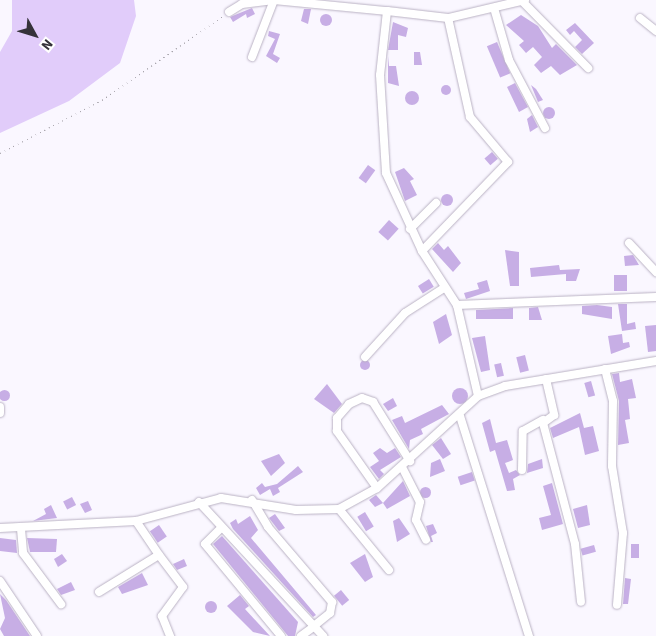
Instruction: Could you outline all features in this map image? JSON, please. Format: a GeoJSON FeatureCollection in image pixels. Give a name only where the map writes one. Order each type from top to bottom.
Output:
{"type":"FeatureCollection","features":[{"type":"Feature","properties":{"kind":"street"},"geometry":{"type":"LineString","coordinates":[[252,57],[274,0]]}},
{"type":"Feature","properties":{"kind":"street"},"geometry":{"type":"LineString","coordinates":[[229,12],[249,2],[274,0],[448,18],[524,1],[588,68]]}},
{"type":"Feature","properties":{"kind":"street"},"geometry":{"type":"LineString","coordinates":[[494,8],[509,60],[546,128]]}},
{"type":"Feature","properties":{"kind":"street"},"geometry":{"type":"LineString","coordinates":[[387,11],[380,75],[383,158],[410,229],[444,288],[457,305],[478,396]]}},
{"type":"Feature","properties":{"kind":"street"},"geometry":{"type":"LineString","coordinates":[[422,251],[508,162],[470,117],[448,18]]}},
{"type":"Feature","properties":{"kind":"street"},"geometry":{"type":"LineString","coordinates":[[640,18],[656,31]]}},
{"type":"Feature","properties":{"kind":"street"},"geometry":{"type":"LineString","coordinates":[[410,229],[436,203]]}},
{"type":"Feature","properties":{"kind":"street"},"geometry":{"type":"LineString","coordinates":[[629,243],[656,272]]}},
{"type":"Feature","properties":{"kind":"street"},"geometry":{"type":"LineString","coordinates":[[365,357],[405,313],[444,288]]}},
{"type":"Feature","properties":{"kind":"street"},"geometry":{"type":"LineString","coordinates":[[457,305],[656,297]]}},
{"type":"Feature","properties":{"kind":"street"},"geometry":{"type":"LineString","coordinates":[[0,528],[21,529],[136,521],[199,502],[252,500],[296,510],[339,509],[377,488],[460,416],[478,396],[546,379],[656,361]]}},
{"type":"Feature","properties":{"kind":"street"},"geometry":{"type":"LineString","coordinates":[[605,369],[613,401],[612,466],[623,533],[617,605]]}},
{"type":"Feature","properties":{"kind":"street"},"geometry":{"type":"LineString","coordinates":[[522,470],[523,431],[554,415],[546,379]]}},
{"type":"Feature","properties":{"kind":"street"},"geometry":{"type":"LineString","coordinates":[[377,488],[337,431],[337,418],[350,404],[362,398],[373,402],[410,461]]}},
{"type":"Feature","properties":{"kind":"street"},"geometry":{"type":"LineString","coordinates":[[0,406],[0,412]]}},
{"type":"Feature","properties":{"kind":"street"},"geometry":{"type":"LineString","coordinates":[[460,416],[529,636]]}},
{"type":"Feature","properties":{"kind":"street"},"geometry":{"type":"LineString","coordinates":[[543,420],[575,544],[581,602]]}},
{"type":"Feature","properties":{"kind":"street"},"geometry":{"type":"LineString","coordinates":[[402,467],[420,502],[416,519],[426,540]]}},
{"type":"Feature","properties":{"kind":"street"},"geometry":{"type":"LineString","coordinates":[[252,500],[268,527],[332,602],[330,613],[301,636]]}},
{"type":"Feature","properties":{"kind":"street"},"geometry":{"type":"LineString","coordinates":[[199,502],[220,529]]}},
{"type":"Feature","properties":{"kind":"street"},"geometry":{"type":"LineString","coordinates":[[339,509],[389,570]]}},
{"type":"Feature","properties":{"kind":"street"},"geometry":{"type":"LineString","coordinates":[[136,521],[183,588],[162,616],[170,636]]}},
{"type":"Feature","properties":{"kind":"street"},"geometry":{"type":"LineString","coordinates":[[21,529],[23,553],[61,604]]}},
{"type":"Feature","properties":{"kind":"street"},"geometry":{"type":"LineString","coordinates":[[281,636],[205,544],[220,529],[228,529],[323,636]]}},
{"type":"Feature","properties":{"kind":"street"},"geometry":{"type":"LineString","coordinates":[[99,592],[159,555]]}},
{"type":"Feature","properties":{"kind":"street"},"geometry":{"type":"LineString","coordinates":[[0,581],[37,636]]}},
{"type":"Feature","properties":{"kind":"path"},"geometry":{"type":"LineString","coordinates":[[0,152],[102,100],[229,12]]}},
{"type":"Feature","properties":{"kind":"shaded area"},"geometry":{"type":"Polygon","coordinates":[[[12,0],[134,0],[136,16],[120,63],[69,101],[0,133],[0,52],[12,31],[12,0]]]}},
{"type":"Feature","properties":{"kind":"building"},"geometry":{"type":"Polygon","coordinates":[[[252,8],[255,14],[247,18],[246,14],[233,22],[230,17],[252,8]]]}},
{"type":"Feature","properties":{"kind":"building"},"geometry":{"type":"Polygon","coordinates":[[[304,9],[311,9],[308,24],[301,21],[304,9]]]}},
{"type":"Feature","properties":{"kind":"building"},"geometry":{"type":"Polygon","coordinates":[[[326,14],[332,20],[326,26],[320,20],[326,14]]]}},
{"type":"Feature","properties":{"kind":"building"},"geometry":{"type":"Polygon","coordinates":[[[521,15],[538,26],[552,48],[556,44],[577,65],[560,75],[551,66],[541,73],[534,65],[542,57],[533,47],[526,53],[519,45],[524,41],[506,25],[521,15]]]}},
{"type":"Feature","properties":{"kind":"building"},"geometry":{"type":"Polygon","coordinates":[[[393,22],[408,28],[406,37],[398,35],[398,50],[388,50],[393,22]]]}},
{"type":"Feature","properties":{"kind":"building"},"geometry":{"type":"Polygon","coordinates":[[[575,23],[594,43],[582,54],[575,47],[582,40],[574,31],[570,35],[566,30],[575,23]]]}},
{"type":"Feature","properties":{"kind":"building"},"geometry":{"type":"Polygon","coordinates":[[[269,31],[280,34],[273,54],[280,58],[277,63],[266,56],[275,39],[268,36],[269,31]]]}},
{"type":"Feature","properties":{"kind":"building"},"geometry":{"type":"Polygon","coordinates":[[[497,42],[510,73],[500,78],[487,46],[497,42]]]}},
{"type":"Feature","properties":{"kind":"building"},"geometry":{"type":"Polygon","coordinates":[[[414,52],[420,52],[422,65],[414,65],[414,52]]]}},
{"type":"Feature","properties":{"kind":"building"},"geometry":{"type":"Polygon","coordinates":[[[388,56],[389,66],[396,66],[399,86],[388,83],[388,56]]]}},
{"type":"Feature","properties":{"kind":"building"},"geometry":{"type":"Polygon","coordinates":[[[515,83],[528,107],[519,112],[507,87],[515,83]]]}},
{"type":"Feature","properties":{"kind":"building"},"geometry":{"type":"Polygon","coordinates":[[[444,85],[448,85],[451,90],[450,94],[444,95],[441,92],[441,88],[444,85]]]}},
{"type":"Feature","properties":{"kind":"building"},"geometry":{"type":"Polygon","coordinates":[[[531,85],[536,89],[543,100],[538,102],[531,85]]]}},
{"type":"Feature","properties":{"kind":"building"},"geometry":{"type":"Polygon","coordinates":[[[412,91],[417,93],[419,98],[417,103],[412,105],[407,103],[405,98],[407,93],[412,91]]]}},
{"type":"Feature","properties":{"kind":"building"},"geometry":{"type":"Polygon","coordinates":[[[551,107],[554,108],[554,118],[547,119],[544,118],[543,111],[544,108],[551,107]]]}},
{"type":"Feature","properties":{"kind":"building"},"geometry":{"type":"Polygon","coordinates":[[[532,115],[538,127],[530,132],[527,119],[532,115]]]}},
{"type":"Feature","properties":{"kind":"building"},"geometry":{"type":"Polygon","coordinates":[[[492,152],[498,159],[490,165],[484,159],[492,152]]]}},
{"type":"Feature","properties":{"kind":"building"},"geometry":{"type":"Polygon","coordinates":[[[368,165],[375,170],[366,183],[359,178],[368,165]]]}},
{"type":"Feature","properties":{"kind":"building"},"geometry":{"type":"Polygon","coordinates":[[[404,168],[414,179],[410,181],[417,195],[405,201],[395,172],[404,168]]]}},
{"type":"Feature","properties":{"kind":"building"},"geometry":{"type":"Polygon","coordinates":[[[445,194],[449,194],[453,200],[449,206],[445,206],[441,202],[441,198],[445,194]]]}},
{"type":"Feature","properties":{"kind":"building"},"geometry":{"type":"Polygon","coordinates":[[[389,220],[399,229],[388,241],[378,232],[389,220]]]}},
{"type":"Feature","properties":{"kind":"building"},"geometry":{"type":"Polygon","coordinates":[[[438,243],[444,250],[448,246],[461,263],[453,272],[432,249],[438,243]]]}},
{"type":"Feature","properties":{"kind":"building"},"geometry":{"type":"Polygon","coordinates":[[[505,250],[519,252],[519,286],[510,286],[505,250]]]}},
{"type":"Feature","properties":{"kind":"building"},"geometry":{"type":"Polygon","coordinates":[[[633,255],[639,265],[625,266],[624,256],[633,255]]]}},
{"type":"Feature","properties":{"kind":"building"},"geometry":{"type":"Polygon","coordinates":[[[559,265],[560,270],[580,269],[576,281],[566,281],[566,274],[531,277],[530,268],[559,265]]]}},
{"type":"Feature","properties":{"kind":"building"},"geometry":{"type":"Polygon","coordinates":[[[614,275],[627,275],[627,291],[614,291],[614,275]]]}},
{"type":"Feature","properties":{"kind":"building"},"geometry":{"type":"Polygon","coordinates":[[[429,279],[434,287],[423,294],[418,286],[429,279]]]}},
{"type":"Feature","properties":{"kind":"building"},"geometry":{"type":"Polygon","coordinates":[[[487,280],[490,291],[466,299],[464,293],[479,289],[477,283],[487,280]]]}},
{"type":"Feature","properties":{"kind":"building"},"geometry":{"type":"Polygon","coordinates":[[[618,304],[627,304],[627,324],[635,322],[636,329],[622,331],[618,304]]]}},
{"type":"Feature","properties":{"kind":"building"},"geometry":{"type":"Polygon","coordinates":[[[582,306],[612,307],[612,319],[582,314],[582,306]]]}},
{"type":"Feature","properties":{"kind":"building"},"geometry":{"type":"Polygon","coordinates":[[[538,307],[542,320],[529,320],[529,308],[538,307]]]}},
{"type":"Feature","properties":{"kind":"building"},"geometry":{"type":"Polygon","coordinates":[[[513,308],[513,319],[476,319],[476,310],[513,308]]]}},
{"type":"Feature","properties":{"kind":"building"},"geometry":{"type":"Polygon","coordinates":[[[446,314],[452,335],[439,344],[433,322],[446,314]]]}},
{"type":"Feature","properties":{"kind":"building"},"geometry":{"type":"Polygon","coordinates":[[[656,325],[656,351],[648,352],[645,326],[656,325]]]}},
{"type":"Feature","properties":{"kind":"building"},"geometry":{"type":"Polygon","coordinates":[[[622,334],[623,343],[629,342],[630,347],[611,354],[608,336],[622,334]]]}},
{"type":"Feature","properties":{"kind":"building"},"geometry":{"type":"Polygon","coordinates":[[[485,336],[490,370],[481,372],[472,338],[485,336]]]}},
{"type":"Feature","properties":{"kind":"building"},"geometry":{"type":"Polygon","coordinates":[[[525,355],[529,371],[520,373],[516,357],[525,355]]]}},
{"type":"Feature","properties":{"kind":"building"},"geometry":{"type":"Polygon","coordinates":[[[363,360],[367,360],[370,365],[369,369],[363,370],[360,367],[360,363],[363,360]]]}},
{"type":"Feature","properties":{"kind":"building"},"geometry":{"type":"Polygon","coordinates":[[[501,363],[504,376],[497,377],[494,365],[501,363]]]}},
{"type":"Feature","properties":{"kind":"building"},"geometry":{"type":"Polygon","coordinates":[[[619,373],[620,382],[632,379],[636,398],[628,399],[630,419],[625,420],[629,443],[618,445],[619,401],[612,374],[619,373]]]}},
{"type":"Feature","properties":{"kind":"building"},"geometry":{"type":"Polygon","coordinates":[[[591,381],[595,395],[588,397],[584,383],[591,381]]]}},
{"type":"Feature","properties":{"kind":"building"},"geometry":{"type":"Polygon","coordinates":[[[327,384],[342,404],[334,413],[314,399],[327,384]]]}},
{"type":"Feature","properties":{"kind":"building"},"geometry":{"type":"Polygon","coordinates":[[[460,388],[468,396],[460,404],[452,396],[460,388]]]}},
{"type":"Feature","properties":{"kind":"building"},"geometry":{"type":"Polygon","coordinates":[[[2,390],[6,390],[9,395],[8,399],[2,400],[-1,397],[-1,393],[2,390]]]}},
{"type":"Feature","properties":{"kind":"building"},"geometry":{"type":"Polygon","coordinates":[[[393,398],[397,406],[388,411],[383,404],[393,398]]]}},
{"type":"Feature","properties":{"kind":"building"},"geometry":{"type":"Polygon","coordinates":[[[442,405],[449,414],[421,429],[423,434],[410,440],[409,449],[392,420],[402,416],[405,423],[442,405]]]}},
{"type":"Feature","properties":{"kind":"building"},"geometry":{"type":"Polygon","coordinates":[[[580,413],[584,428],[593,426],[599,451],[585,455],[579,427],[553,438],[550,428],[580,413]]]}},
{"type":"Feature","properties":{"kind":"building"},"geometry":{"type":"Polygon","coordinates":[[[490,419],[496,443],[507,440],[513,460],[505,463],[509,473],[516,470],[520,475],[513,479],[515,490],[507,491],[495,450],[490,452],[482,423],[490,419]]]}},
{"type":"Feature","properties":{"kind":"building"},"geometry":{"type":"Polygon","coordinates":[[[441,438],[451,454],[443,459],[432,445],[441,438]]]}},
{"type":"Feature","properties":{"kind":"building"},"geometry":{"type":"Polygon","coordinates":[[[380,448],[387,453],[395,448],[401,457],[380,470],[384,474],[379,479],[370,467],[379,461],[373,453],[380,448]]]}},
{"type":"Feature","properties":{"kind":"building"},"geometry":{"type":"Polygon","coordinates":[[[279,454],[285,463],[271,476],[261,461],[279,454]]]}},
{"type":"Feature","properties":{"kind":"building"},"geometry":{"type":"Polygon","coordinates":[[[440,459],[445,471],[430,477],[431,463],[440,459]]]}},
{"type":"Feature","properties":{"kind":"building"},"geometry":{"type":"Polygon","coordinates":[[[542,459],[543,468],[527,473],[528,464],[542,459]]]}},
{"type":"Feature","properties":{"kind":"building"},"geometry":{"type":"Polygon","coordinates":[[[298,466],[303,472],[278,488],[280,492],[273,496],[270,489],[260,495],[256,488],[262,483],[265,487],[277,484],[298,466]]]}},
{"type":"Feature","properties":{"kind":"building"},"geometry":{"type":"Polygon","coordinates":[[[472,472],[475,481],[461,485],[458,477],[472,472]]]}},
{"type":"Feature","properties":{"kind":"building"},"geometry":{"type":"Polygon","coordinates":[[[403,481],[410,496],[387,509],[383,503],[403,481]]]}},
{"type":"Feature","properties":{"kind":"building"},"geometry":{"type":"Polygon","coordinates":[[[552,483],[563,524],[542,530],[539,518],[551,515],[543,486],[552,483]]]}},
{"type":"Feature","properties":{"kind":"building"},"geometry":{"type":"Polygon","coordinates":[[[425,486],[431,492],[425,498],[419,492],[425,486]]]}},
{"type":"Feature","properties":{"kind":"building"},"geometry":{"type":"Polygon","coordinates":[[[376,495],[383,503],[375,507],[369,500],[376,495]]]}},
{"type":"Feature","properties":{"kind":"building"},"geometry":{"type":"Polygon","coordinates":[[[72,497],[76,505],[67,510],[63,502],[72,497]]]}},
{"type":"Feature","properties":{"kind":"building"},"geometry":{"type":"Polygon","coordinates":[[[88,501],[92,510],[85,513],[80,504],[88,501]]]}},
{"type":"Feature","properties":{"kind":"building"},"geometry":{"type":"Polygon","coordinates":[[[51,505],[57,518],[33,521],[46,514],[44,509],[51,505]]]}},
{"type":"Feature","properties":{"kind":"building"},"geometry":{"type":"Polygon","coordinates":[[[587,505],[590,525],[578,528],[573,509],[587,505]]]}},
{"type":"Feature","properties":{"kind":"building"},"geometry":{"type":"Polygon","coordinates":[[[365,512],[374,527],[366,531],[357,517],[365,512]]]}},
{"type":"Feature","properties":{"kind":"building"},"geometry":{"type":"Polygon","coordinates":[[[275,514],[285,528],[279,531],[269,518],[275,514]]]}},
{"type":"Feature","properties":{"kind":"building"},"geometry":{"type":"Polygon","coordinates":[[[250,516],[258,530],[251,538],[316,615],[313,617],[233,529],[230,523],[236,519],[238,524],[250,516]]]}},
{"type":"Feature","properties":{"kind":"building"},"geometry":{"type":"Polygon","coordinates":[[[399,518],[410,534],[397,542],[393,521],[399,518]]]}},
{"type":"Feature","properties":{"kind":"building"},"geometry":{"type":"Polygon","coordinates":[[[433,524],[437,533],[431,536],[433,542],[431,542],[426,526],[433,524]]]}},
{"type":"Feature","properties":{"kind":"building"},"geometry":{"type":"Polygon","coordinates":[[[159,525],[167,537],[158,543],[150,531],[159,525]]]}},
{"type":"Feature","properties":{"kind":"building"},"geometry":{"type":"Polygon","coordinates":[[[222,536],[298,622],[295,636],[288,636],[213,544],[222,536]]]}},
{"type":"Feature","properties":{"kind":"building"},"geometry":{"type":"Polygon","coordinates":[[[0,538],[16,540],[17,553],[0,551],[0,538]]]}},
{"type":"Feature","properties":{"kind":"building"},"geometry":{"type":"Polygon","coordinates":[[[27,538],[57,539],[56,552],[30,552],[27,538]]]}},
{"type":"Feature","properties":{"kind":"building"},"geometry":{"type":"Polygon","coordinates":[[[631,544],[639,544],[639,558],[631,558],[631,544]]]}},
{"type":"Feature","properties":{"kind":"building"},"geometry":{"type":"Polygon","coordinates":[[[594,545],[596,552],[582,556],[581,549],[594,545]]]}},
{"type":"Feature","properties":{"kind":"building"},"geometry":{"type":"Polygon","coordinates":[[[62,554],[67,561],[58,567],[54,559],[62,554]]]}},
{"type":"Feature","properties":{"kind":"building"},"geometry":{"type":"Polygon","coordinates":[[[365,554],[373,577],[365,582],[350,563],[365,554]]]}},
{"type":"Feature","properties":{"kind":"building"},"geometry":{"type":"Polygon","coordinates":[[[184,559],[187,566],[177,570],[173,564],[184,559]]]}},
{"type":"Feature","properties":{"kind":"building"},"geometry":{"type":"Polygon","coordinates":[[[142,573],[148,585],[122,594],[118,587],[142,573]]]}},
{"type":"Feature","properties":{"kind":"building"},"geometry":{"type":"Polygon","coordinates":[[[625,578],[631,579],[628,604],[623,604],[625,578]]]}},
{"type":"Feature","properties":{"kind":"building"},"geometry":{"type":"Polygon","coordinates":[[[71,582],[75,590],[61,595],[57,589],[71,582]]]}},
{"type":"Feature","properties":{"kind":"building"},"geometry":{"type":"Polygon","coordinates":[[[341,590],[349,600],[342,606],[334,596],[341,590]]]}},
{"type":"Feature","properties":{"kind":"building"},"geometry":{"type":"Polygon","coordinates":[[[0,594],[30,636],[4,636],[0,629],[5,618],[0,594]]]}},
{"type":"Feature","properties":{"kind":"building"},"geometry":{"type":"Polygon","coordinates":[[[240,595],[249,606],[245,609],[270,636],[253,632],[227,606],[240,595]]]}},
{"type":"Feature","properties":{"kind":"building"},"geometry":{"type":"Polygon","coordinates":[[[209,601],[213,601],[217,607],[213,613],[209,613],[205,609],[205,605],[209,601]]]}}]}
